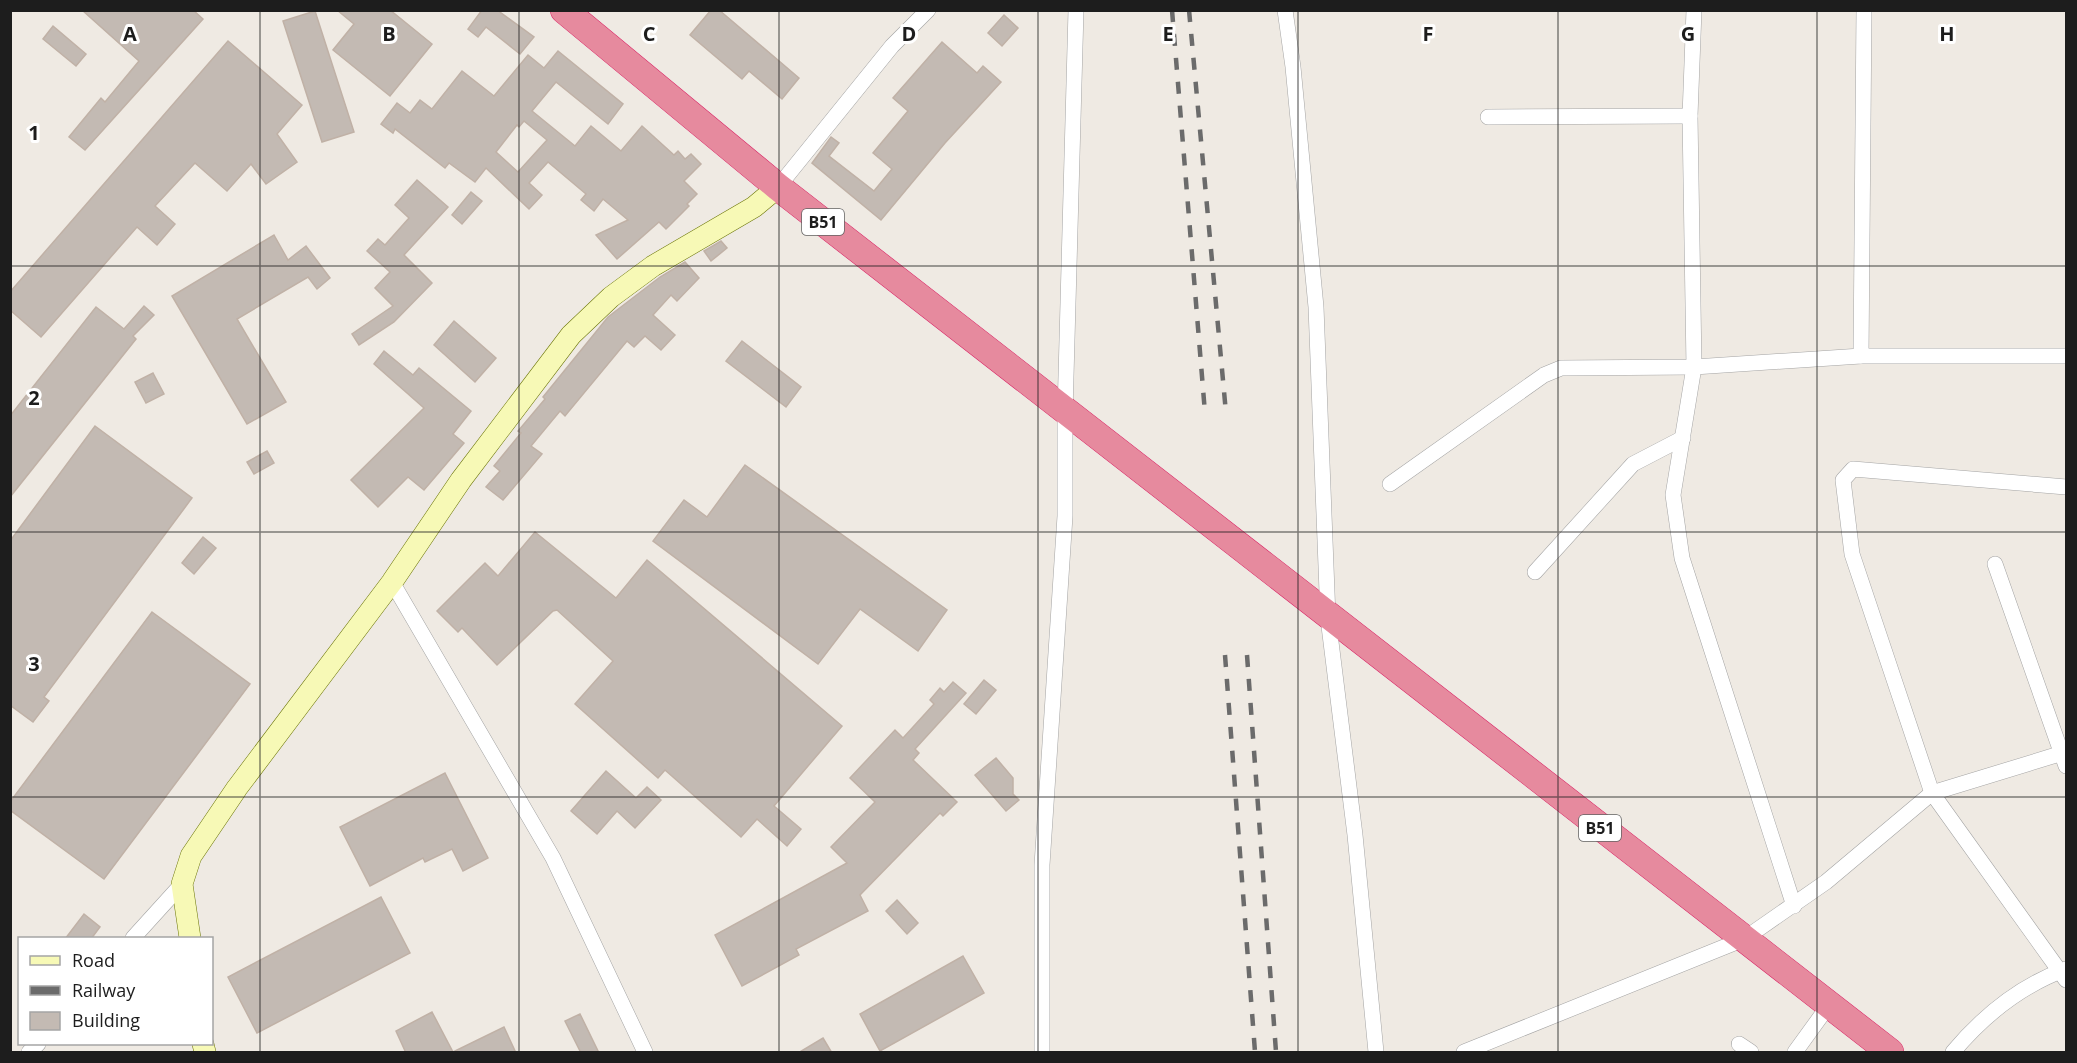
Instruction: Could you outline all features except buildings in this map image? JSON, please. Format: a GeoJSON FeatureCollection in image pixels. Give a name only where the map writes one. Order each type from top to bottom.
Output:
{"type":"FeatureCollection","features":[{"type":"Feature","properties":{"kind":"highway","name":"B51"},"geometry":{"type":"LineString","coordinates":[[564,10],[777,187],[1890,1053]]}},
{"type":"Feature","properties":{"kind":"street"},"geometry":{"type":"LineString","coordinates":[[135,937],[182,884],[191,856],[218,816],[392,582],[461,480],[572,335],[611,297],[653,266],[754,207],[777,187],[892,46],[927,10]]}},
{"type":"Feature","properties":{"kind":"street"},"geometry":{"type":"LineString","coordinates":[[1042,1053],[1042,865],[1065,516],[1065,413],[1076,10]]}},
{"type":"Feature","properties":{"kind":"street"},"geometry":{"type":"LineString","coordinates":[[1285,10],[1293,67],[1316,307],[1328,618],[1355,835],[1376,1053]]}},
{"type":"Feature","properties":{"kind":"street"},"geometry":{"type":"LineString","coordinates":[[1694,10],[1690,116],[1694,367],[1673,495],[1682,558],[1794,906]]}},
{"type":"Feature","properties":{"kind":"street"},"geometry":{"type":"LineString","coordinates":[[1861,356],[1864,10]]}},
{"type":"Feature","properties":{"kind":"street"},"geometry":{"type":"LineString","coordinates":[[1488,117],[1690,116]]}},
{"type":"Feature","properties":{"kind":"street"},"geometry":{"type":"LineString","coordinates":[[1390,484],[1544,375],[1561,368],[1694,367],[1861,356],[2067,356]]}},
{"type":"Feature","properties":{"kind":"street"},"geometry":{"type":"LineString","coordinates":[[1535,572],[1633,464],[1683,438]]}},
{"type":"Feature","properties":{"kind":"street"},"geometry":{"type":"LineString","coordinates":[[1953,1053],[1977,1023],[1996,1007],[2064,973],[1932,793],[1852,554],[1843,480],[1853,469],[2067,486]]}},
{"type":"Feature","properties":{"kind":"street"},"geometry":{"type":"LineString","coordinates":[[1464,1053],[1744,939],[1794,906],[1932,793],[2065,757],[1995,564]]}},
{"type":"Feature","properties":{"kind":"street"},"geometry":{"type":"LineString","coordinates":[[392,582],[554,858],[645,1053]]}},
{"type":"Feature","properties":{"kind":"street"},"geometry":{"type":"LineString","coordinates":[[182,884],[190,937]]}},
{"type":"Feature","properties":{"kind":"street"},"geometry":{"type":"LineString","coordinates":[[1795,1053],[1829,1005]]}},
{"type":"Feature","properties":{"kind":"railway"},"geometry":{"type":"LineString","coordinates":[[1172,10],[1205,413]]}},
{"type":"Feature","properties":{"kind":"railway"},"geometry":{"type":"LineString","coordinates":[[1189,10],[1226,413]]}},
{"type":"Feature","properties":{"kind":"railway"},"geometry":{"type":"LineString","coordinates":[[1225,655],[1255,1052]]}},
{"type":"Feature","properties":{"kind":"railway"},"geometry":{"type":"LineString","coordinates":[[1247,655],[1276,1052]]}}]}
